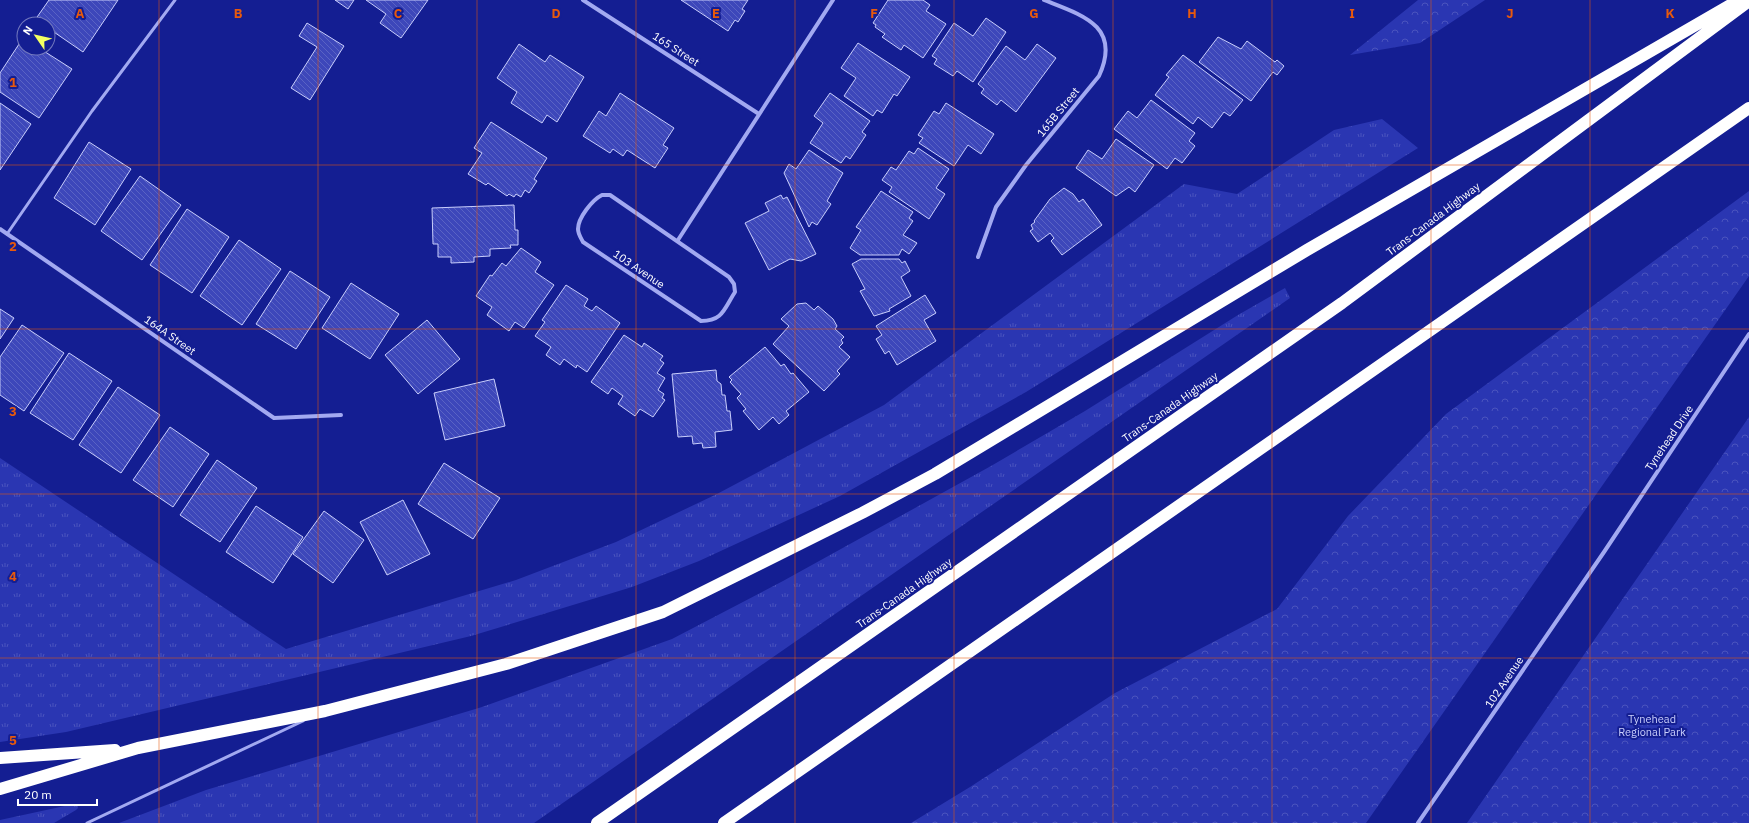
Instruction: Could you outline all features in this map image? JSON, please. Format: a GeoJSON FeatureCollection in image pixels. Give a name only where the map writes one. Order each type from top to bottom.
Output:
{"type":"FeatureCollection","features":[{"type":"Feature","properties":{"kind":"highway"},"geometry":{"type":"LineString","coordinates":[[0,789],[138,748],[324,711],[506,664],[664,612],[862,514],[935,474],[1307,250],[1739,0]]}},
{"type":"Feature","properties":{"kind":"highway","name":"Trans-Canada Highway"},"geometry":{"type":"LineString","coordinates":[[597,823],[1342,303],[1749,1]]}},
{"type":"Feature","properties":{"kind":"highway"},"geometry":{"type":"LineString","coordinates":[[724,823],[1749,108]]}},
{"type":"Feature","properties":{"kind":"highway"},"geometry":{"type":"LineString","coordinates":[[0,758],[138,748]]}},
{"type":"Feature","properties":{"kind":"street","name":"165 Street"},"geometry":{"type":"LineString","coordinates":[[583,0],[760,114]]}},
{"type":"Feature","properties":{"kind":"street"},"geometry":{"type":"LineString","coordinates":[[678,240],[833,0]]}},
{"type":"Feature","properties":{"kind":"street","name":"165B Street"},"geometry":{"type":"LineString","coordinates":[[978,257],[996,207],[1026,165],[1100,76],[1106,62],[1106,46],[1100,30],[1086,17],[1044,0]]}},
{"type":"Feature","properties":{"kind":"street","name":"103 Avenue"},"geometry":{"type":"LineString","coordinates":[[602,195],[610,195],[678,240],[729,277],[734,284],[735,292],[718,318],[711,321],[701,321],[583,242],[578,232],[579,222],[596,198],[602,195]]}},
{"type":"Feature","properties":{"kind":"street","name":"164A Street"},"geometry":{"type":"LineString","coordinates":[[0,229],[274,418],[341,415]]}},
{"type":"Feature","properties":{"kind":"street","name":"Tynehead Drive"},"geometry":{"type":"LineString","coordinates":[[1604,552],[1749,334]]}},
{"type":"Feature","properties":{"kind":"street","name":"102 Avenue"},"geometry":{"type":"LineString","coordinates":[[1418,823],[1604,552]]}},
{"type":"Feature","properties":{"kind":"lane"},"geometry":{"type":"LineString","coordinates":[[7,234],[92,111],[175,0]]}},
{"type":"Feature","properties":{"kind":"lane"},"geometry":{"type":"LineString","coordinates":[[87,823],[324,711]]}},
{"type":"Feature","properties":{"kind":"green space"},"geometry":{"type":"Polygon","coordinates":[[[1418,0],[1485,0],[1420,43],[1350,55],[1418,0]]]}},
{"type":"Feature","properties":{"kind":"green space"},"geometry":{"type":"Polygon","coordinates":[[[1382,119],[1418,148],[1026,392],[840,496],[699,561],[632,587],[471,636],[66,732],[0,742],[0,458],[286,649],[516,580],[616,542],[717,494],[884,405],[1184,184],[1237,194],[1334,130],[1382,119]]]}},
{"type":"Feature","properties":{"kind":"green space"},"geometry":{"type":"Polygon","coordinates":[[[1749,191],[1749,276],[1366,823],[911,823],[970,787],[1115,693],[1277,609],[1348,516],[1446,414],[1749,191]]]}},
{"type":"Feature","properties":{"kind":"green space"},"geometry":{"type":"Polygon","coordinates":[[[1285,288],[1290,298],[534,823],[119,823],[206,790],[482,707],[672,639],[783,581],[991,466],[1085,411],[1238,315],[1285,288]]]}},
{"type":"Feature","properties":{"kind":"green space","name":"Tynehead Regional Park"},"geometry":{"type":"Polygon","coordinates":[[[1749,417],[1749,823],[1467,823],[1749,417]]]}},
{"type":"Feature","properties":{"kind":"green space"},"geometry":{"type":"Polygon","coordinates":[[[77,804],[78,808],[76,810],[54,823],[0,823],[0,820],[77,804]]]}},
{"type":"Feature","properties":{"kind":"building"},"geometry":{"type":"Polygon","coordinates":[[[49,0],[118,0],[83,52],[56,33],[56,16],[38,16],[49,0]]]}},
{"type":"Feature","properties":{"kind":"building"},"geometry":{"type":"Polygon","coordinates":[[[335,0],[354,0],[348,9],[335,0]]]}},
{"type":"Feature","properties":{"kind":"building"},"geometry":{"type":"Polygon","coordinates":[[[366,0],[428,0],[401,38],[380,23],[386,14],[366,0]]]}},
{"type":"Feature","properties":{"kind":"building"},"geometry":{"type":"Polygon","coordinates":[[[681,0],[748,0],[742,9],[745,11],[738,22],[735,20],[728,31],[681,0]]]}},
{"type":"Feature","properties":{"kind":"building"},"geometry":{"type":"Polygon","coordinates":[[[888,0],[923,0],[930,5],[926,11],[946,24],[923,58],[904,45],[901,50],[882,37],[885,34],[875,27],[876,25],[873,23],[888,0]]]}},
{"type":"Feature","properties":{"kind":"building"},"geometry":{"type":"Polygon","coordinates":[[[986,18],[1006,32],[973,82],[957,71],[953,76],[934,64],[937,59],[932,56],[954,23],[973,36],[986,18]]]}},
{"type":"Feature","properties":{"kind":"building"},"geometry":{"type":"Polygon","coordinates":[[[307,23],[344,46],[310,100],[291,88],[317,47],[299,36],[307,23]]]}},
{"type":"Feature","properties":{"kind":"building"},"geometry":{"type":"Polygon","coordinates":[[[1218,37],[1241,49],[1247,41],[1275,62],[1277,60],[1284,66],[1277,75],[1273,72],[1251,101],[1199,62],[1218,37]]]}},
{"type":"Feature","properties":{"kind":"building"},"geometry":{"type":"Polygon","coordinates":[[[858,43],[910,77],[897,96],[894,94],[882,113],[877,110],[873,116],[844,96],[856,78],[841,68],[858,43]]]}},
{"type":"Feature","properties":{"kind":"building"},"geometry":{"type":"Polygon","coordinates":[[[519,44],[545,62],[550,55],[584,77],[557,122],[547,115],[542,123],[511,103],[517,92],[497,78],[519,44]]]}},
{"type":"Feature","properties":{"kind":"building"},"geometry":{"type":"Polygon","coordinates":[[[1037,44],[1056,58],[1016,112],[1001,100],[997,105],[981,93],[984,89],[978,84],[1006,46],[1025,60],[1037,44]]]}},
{"type":"Feature","properties":{"kind":"building"},"geometry":{"type":"Polygon","coordinates":[[[16,49],[16,56],[52,56],[72,69],[39,118],[0,92],[0,73],[16,49]]]}},
{"type":"Feature","properties":{"kind":"building"},"geometry":{"type":"Polygon","coordinates":[[[1183,55],[1243,100],[1230,116],[1224,112],[1212,128],[1198,117],[1193,124],[1155,95],[1169,77],[1166,75],[1183,55]]]}},
{"type":"Feature","properties":{"kind":"building"},"geometry":{"type":"Polygon","coordinates":[[[620,93],[674,128],[663,145],[668,148],[655,168],[627,150],[623,156],[613,149],[610,153],[583,136],[599,111],[606,116],[620,93]]]}},
{"type":"Feature","properties":{"kind":"building"},"geometry":{"type":"Polygon","coordinates":[[[830,93],[870,121],[862,132],[866,135],[850,159],[846,156],[841,163],[810,143],[823,123],[814,116],[830,93]]]}},
{"type":"Feature","properties":{"kind":"building"},"geometry":{"type":"Polygon","coordinates":[[[1151,100],[1195,133],[1189,141],[1195,146],[1182,163],[1175,158],[1167,169],[1114,129],[1128,111],[1137,118],[1151,100]]]}},
{"type":"Feature","properties":{"kind":"building"},"geometry":{"type":"Polygon","coordinates":[[[0,103],[31,124],[0,170],[0,103]]]}},
{"type":"Feature","properties":{"kind":"building"},"geometry":{"type":"Polygon","coordinates":[[[946,103],[994,134],[981,154],[968,145],[954,166],[919,143],[923,138],[918,135],[934,111],[939,114],[946,103]]]}},
{"type":"Feature","properties":{"kind":"building"},"geometry":{"type":"Polygon","coordinates":[[[491,122],[547,158],[534,179],[537,181],[529,193],[525,190],[521,197],[516,194],[514,197],[509,194],[507,196],[488,183],[486,185],[468,174],[482,153],[474,148],[491,122]]]}},
{"type":"Feature","properties":{"kind":"building"},"geometry":{"type":"Polygon","coordinates":[[[1116,139],[1154,165],[1135,192],[1129,187],[1116,196],[1076,168],[1088,150],[1102,159],[1116,139]]]}},
{"type":"Feature","properties":{"kind":"building"},"geometry":{"type":"Polygon","coordinates":[[[89,142],[131,169],[95,225],[54,198],[89,142]]]}},
{"type":"Feature","properties":{"kind":"building"},"geometry":{"type":"Polygon","coordinates":[[[918,148],[949,169],[936,188],[945,194],[929,219],[889,192],[892,187],[882,180],[891,167],[896,170],[909,151],[914,154],[918,148]]]}},
{"type":"Feature","properties":{"kind":"building"},"geometry":{"type":"Polygon","coordinates":[[[809,150],[843,173],[827,201],[831,204],[817,225],[812,222],[809,227],[784,173],[789,164],[796,169],[809,150]]]}},
{"type":"Feature","properties":{"kind":"building"},"geometry":{"type":"Polygon","coordinates":[[[140,176],[181,205],[142,260],[101,231],[140,176]]]}},
{"type":"Feature","properties":{"kind":"building"},"geometry":{"type":"Polygon","coordinates":[[[1064,188],[1073,194],[1079,202],[1083,199],[1102,225],[1062,255],[1051,241],[1054,238],[1050,233],[1038,242],[1030,231],[1033,229],[1031,225],[1035,222],[1034,221],[1050,199],[1064,188]]]}},
{"type":"Feature","properties":{"kind":"building"},"geometry":{"type":"Polygon","coordinates":[[[881,191],[913,212],[909,218],[913,221],[903,235],[917,243],[909,254],[902,249],[899,255],[860,255],[850,248],[861,230],[856,227],[881,191]]]}},
{"type":"Feature","properties":{"kind":"building"},"geometry":{"type":"Polygon","coordinates":[[[781,195],[783,199],[787,197],[816,254],[801,261],[790,259],[769,270],[745,223],[769,211],[765,203],[781,195]]]}},
{"type":"Feature","properties":{"kind":"building"},"geometry":{"type":"Polygon","coordinates":[[[514,205],[515,230],[518,230],[518,245],[510,245],[511,248],[490,249],[490,256],[474,257],[474,262],[451,263],[451,257],[438,257],[438,244],[433,244],[432,208],[514,205]]]}},
{"type":"Feature","properties":{"kind":"building"},"geometry":{"type":"Polygon","coordinates":[[[187,209],[229,237],[192,293],[150,265],[187,209]]]}},
{"type":"Feature","properties":{"kind":"building"},"geometry":{"type":"Polygon","coordinates":[[[239,240],[281,269],[242,325],[200,296],[239,240]]]}},
{"type":"Feature","properties":{"kind":"building"},"geometry":{"type":"Polygon","coordinates":[[[521,248],[541,262],[535,272],[554,285],[524,328],[515,322],[509,331],[487,315],[492,307],[476,296],[490,275],[492,276],[502,263],[506,266],[521,248]]]}},
{"type":"Feature","properties":{"kind":"building"},"geometry":{"type":"Polygon","coordinates":[[[861,259],[899,259],[902,263],[905,261],[910,271],[901,277],[911,296],[889,309],[890,311],[874,316],[860,291],[865,289],[852,264],[861,259]]]}},
{"type":"Feature","properties":{"kind":"building"},"geometry":{"type":"Polygon","coordinates":[[[290,271],[330,297],[296,349],[256,324],[290,271]]]}},
{"type":"Feature","properties":{"kind":"building"},"geometry":{"type":"Polygon","coordinates":[[[351,283],[399,314],[370,359],[322,328],[351,283]]]}},
{"type":"Feature","properties":{"kind":"building"},"geometry":{"type":"Polygon","coordinates":[[[566,285],[588,299],[584,306],[592,311],[596,306],[620,323],[587,372],[577,365],[576,368],[564,359],[560,365],[546,355],[551,347],[535,336],[545,322],[542,320],[566,285]]]}},
{"type":"Feature","properties":{"kind":"building"},"geometry":{"type":"Polygon","coordinates":[[[925,295],[936,313],[924,320],[936,341],[897,365],[889,351],[885,354],[876,339],[882,335],[876,326],[925,295]]]}},
{"type":"Feature","properties":{"kind":"building"},"geometry":{"type":"Polygon","coordinates":[[[806,303],[814,310],[818,306],[833,319],[837,326],[835,329],[844,337],[841,340],[843,343],[839,347],[850,357],[837,371],[840,374],[824,391],[773,344],[789,326],[781,319],[797,304],[806,303]]]}},
{"type":"Feature","properties":{"kind":"building"},"geometry":{"type":"Polygon","coordinates":[[[0,309],[14,318],[0,339],[0,309]]]}},
{"type":"Feature","properties":{"kind":"building"},"geometry":{"type":"Polygon","coordinates":[[[427,320],[460,359],[418,394],[385,355],[427,320]]]}},
{"type":"Feature","properties":{"kind":"building"},"geometry":{"type":"Polygon","coordinates":[[[22,325],[64,353],[24,411],[0,395],[0,357],[22,325]]]}},
{"type":"Feature","properties":{"kind":"building"},"geometry":{"type":"Polygon","coordinates":[[[624,335],[642,347],[644,343],[663,356],[660,360],[664,363],[657,373],[665,378],[658,390],[664,394],[662,398],[665,400],[653,417],[640,409],[635,416],[618,404],[623,396],[612,388],[608,394],[591,382],[624,335]]]}},
{"type":"Feature","properties":{"kind":"building"},"geometry":{"type":"Polygon","coordinates":[[[765,347],[781,366],[784,364],[791,374],[793,373],[809,392],[786,411],[789,415],[779,424],[773,417],[759,430],[743,411],[746,409],[737,398],[741,394],[730,382],[732,380],[729,377],[765,347]]]}},
{"type":"Feature","properties":{"kind":"building"},"geometry":{"type":"Polygon","coordinates":[[[69,353],[112,381],[73,440],[30,413],[69,353]]]}},
{"type":"Feature","properties":{"kind":"building"},"geometry":{"type":"Polygon","coordinates":[[[716,370],[717,381],[721,384],[722,395],[725,395],[727,411],[730,411],[732,430],[715,432],[716,447],[703,448],[702,443],[693,444],[692,436],[678,437],[672,374],[716,370]]]}},
{"type":"Feature","properties":{"kind":"building"},"geometry":{"type":"Polygon","coordinates":[[[494,379],[505,426],[445,440],[434,393],[494,379]]]}},
{"type":"Feature","properties":{"kind":"building"},"geometry":{"type":"Polygon","coordinates":[[[118,387],[160,415],[121,473],[79,445],[118,387]]]}},
{"type":"Feature","properties":{"kind":"building"},"geometry":{"type":"Polygon","coordinates":[[[170,427],[209,454],[173,507],[133,480],[170,427]]]}},
{"type":"Feature","properties":{"kind":"building"},"geometry":{"type":"Polygon","coordinates":[[[217,460],[257,488],[220,542],[180,515],[217,460]]]}},
{"type":"Feature","properties":{"kind":"building"},"geometry":{"type":"Polygon","coordinates":[[[444,463],[500,498],[473,539],[418,504],[444,463]]]}},
{"type":"Feature","properties":{"kind":"building"},"geometry":{"type":"Polygon","coordinates":[[[403,500],[430,554],[387,575],[360,522],[403,500]]]}},
{"type":"Feature","properties":{"kind":"building"},"geometry":{"type":"Polygon","coordinates":[[[256,506],[303,537],[273,583],[226,552],[256,506]]]}},
{"type":"Feature","properties":{"kind":"building"},"geometry":{"type":"Polygon","coordinates":[[[324,511],[364,540],[333,583],[293,554],[324,511]]]}}]}
